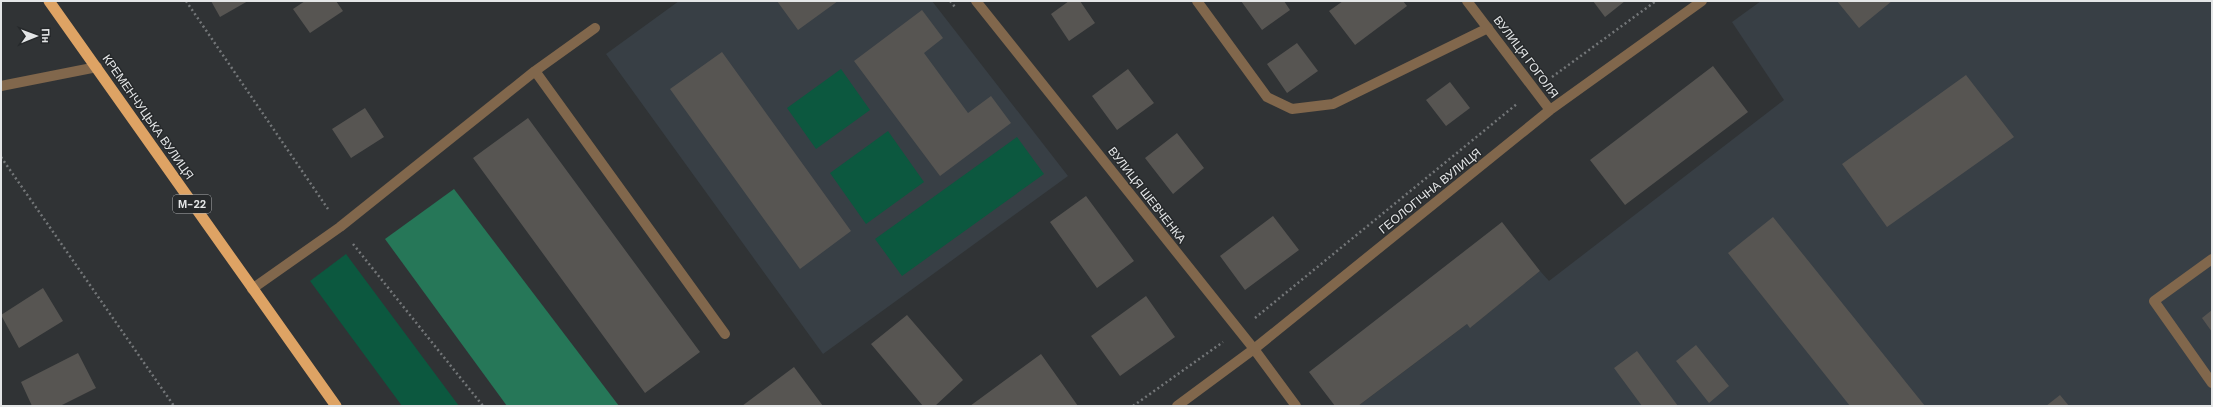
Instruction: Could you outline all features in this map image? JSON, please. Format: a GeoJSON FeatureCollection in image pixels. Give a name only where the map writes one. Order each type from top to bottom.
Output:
{"type":"FeatureCollection","features":[{"type":"Feature","properties":{"kind":"highway","name":"КРЕМЕНЧУЦЬКА ВУЛИЦЯ"},"geometry":{"type":"LineString","coordinates":[[49,1],[336,406]]}},
{"type":"Feature","properties":{"kind":"street","name":"ВУЛИЦЯ ШЕВЧЕНКА"},"geometry":{"type":"LineString","coordinates":[[976,1],[1238,331],[1254,349],[1296,406]]}},
{"type":"Feature","properties":{"kind":"street"},"geometry":{"type":"LineString","coordinates":[[1196,1],[1266,97],[1292,109],[1333,104],[1488,28]]}},
{"type":"Feature","properties":{"kind":"street","name":"ВУЛИЦЯ ГОГОЛЯ"},"geometry":{"type":"LineString","coordinates":[[1467,1],[1550,110]]}},
{"type":"Feature","properties":{"kind":"street","name":"ГЕОЛОГІЧНА ВУЛИЦЯ"},"geometry":{"type":"LineString","coordinates":[[1177,406],[1254,349],[1550,110],[1702,1]]}},
{"type":"Feature","properties":{"kind":"street"},"geometry":{"type":"LineString","coordinates":[[252,289],[340,227],[535,71],[595,28]]}},
{"type":"Feature","properties":{"kind":"street"},"geometry":{"type":"LineString","coordinates":[[1,86],[97,67]]}},
{"type":"Feature","properties":{"kind":"street"},"geometry":{"type":"LineString","coordinates":[[535,71],[725,334]]}},
{"type":"Feature","properties":{"kind":"street"},"geometry":{"type":"LineString","coordinates":[[2212,259],[2154,301],[2212,383]]}},
{"type":"Feature","properties":{"kind":"path"},"geometry":{"type":"LineString","coordinates":[[1133,406],[1238,331],[1535,90],[1656,1]]}},
{"type":"Feature","properties":{"kind":"path"},"geometry":{"type":"LineString","coordinates":[[1,157],[174,406]]}},
{"type":"Feature","properties":{"kind":"shaded area"},"geometry":{"type":"Polygon","coordinates":[[[679,1],[932,1],[1068,176],[823,354],[606,54],[679,1]]]}},
{"type":"Feature","properties":{"kind":"shaded area"},"geometry":{"type":"Polygon","coordinates":[[[1761,1],[2212,1],[2212,406],[1358,406],[1467,324],[1471,327],[1540,271],[1549,281],[1784,100],[1732,22],[1761,1]]]}},
{"type":"Feature","properties":{"kind":"green space"},"geometry":{"type":"Polygon","coordinates":[[[841,69],[870,110],[816,149],[787,108],[841,69]]]}},
{"type":"Feature","properties":{"kind":"green space"},"geometry":{"type":"Polygon","coordinates":[[[888,131],[924,182],[866,224],[830,173],[888,131]]]}},
{"type":"Feature","properties":{"kind":"green space"},"geometry":{"type":"Polygon","coordinates":[[[1017,137],[1044,174],[902,276],[875,239],[1017,137]]]}},
{"type":"Feature","properties":{"kind":"green space"},"geometry":{"type":"Polygon","coordinates":[[[454,189],[619,406],[507,406],[385,239],[454,189]]]}},
{"type":"Feature","properties":{"kind":"green space"},"geometry":{"type":"Polygon","coordinates":[[[346,254],[459,406],[402,406],[310,281],[346,254]]]}},
{"type":"Feature","properties":{"kind":"building"},"geometry":{"type":"Polygon","coordinates":[[[211,1],[248,1],[220,17],[211,1]]]}},
{"type":"Feature","properties":{"kind":"building"},"geometry":{"type":"Polygon","coordinates":[[[305,1],[336,1],[343,11],[310,33],[293,9],[305,1]]]}},
{"type":"Feature","properties":{"kind":"building"},"geometry":{"type":"Polygon","coordinates":[[[777,1],[838,1],[798,30],[777,1]]]}},
{"type":"Feature","properties":{"kind":"building"},"geometry":{"type":"Polygon","coordinates":[[[1069,1],[1080,1],[1095,23],[1069,41],[1051,14],[1069,1]]]}},
{"type":"Feature","properties":{"kind":"building"},"geometry":{"type":"Polygon","coordinates":[[[1241,1],[1284,1],[1290,10],[1262,30],[1241,1]]]}},
{"type":"Feature","properties":{"kind":"building"},"geometry":{"type":"Polygon","coordinates":[[[1343,1],[1403,1],[1407,6],[1355,45],[1329,11],[1343,1]]]}},
{"type":"Feature","properties":{"kind":"building"},"geometry":{"type":"Polygon","coordinates":[[[1593,1],[1625,1],[1605,17],[1593,1]]]}},
{"type":"Feature","properties":{"kind":"building"},"geometry":{"type":"Polygon","coordinates":[[[1837,1],[1892,1],[1859,28],[1837,1]]]}},
{"type":"Feature","properties":{"kind":"building"},"geometry":{"type":"Polygon","coordinates":[[[922,10],[943,38],[924,53],[968,113],[991,96],[1011,123],[940,176],[854,61],[922,10]]]}},
{"type":"Feature","properties":{"kind":"building"},"geometry":{"type":"Polygon","coordinates":[[[1297,43],[1318,71],[1287,93],[1267,64],[1297,43]]]}},
{"type":"Feature","properties":{"kind":"building"},"geometry":{"type":"Polygon","coordinates":[[[722,52],[851,231],[800,269],[670,89],[722,52]]]}},
{"type":"Feature","properties":{"kind":"building"},"geometry":{"type":"Polygon","coordinates":[[[1713,66],[1748,112],[1625,205],[1590,160],[1713,66]]]}},
{"type":"Feature","properties":{"kind":"building"},"geometry":{"type":"Polygon","coordinates":[[[1128,69],[1154,103],[1117,130],[1092,96],[1128,69]]]}},
{"type":"Feature","properties":{"kind":"building"},"geometry":{"type":"Polygon","coordinates":[[[1966,75],[2014,137],[1887,227],[1842,164],[1966,75]]]}},
{"type":"Feature","properties":{"kind":"building"},"geometry":{"type":"Polygon","coordinates":[[[1450,82],[1470,108],[1446,126],[1426,100],[1450,82]]]}},
{"type":"Feature","properties":{"kind":"building"},"geometry":{"type":"Polygon","coordinates":[[[365,108],[384,137],[351,158],[332,129],[365,108]]]}},
{"type":"Feature","properties":{"kind":"building"},"geometry":{"type":"Polygon","coordinates":[[[528,118],[700,352],[645,393],[473,158],[528,118]]]}},
{"type":"Feature","properties":{"kind":"building"},"geometry":{"type":"Polygon","coordinates":[[[1177,133],[1204,168],[1173,194],[1145,158],[1177,133]]]}},
{"type":"Feature","properties":{"kind":"building"},"geometry":{"type":"Polygon","coordinates":[[[1086,196],[1134,261],[1097,288],[1050,222],[1086,196]]]}},
{"type":"Feature","properties":{"kind":"building"},"geometry":{"type":"Polygon","coordinates":[[[1273,216],[1299,250],[1245,290],[1220,256],[1273,216]]]}},
{"type":"Feature","properties":{"kind":"building"},"geometry":{"type":"Polygon","coordinates":[[[1773,217],[1925,406],[1850,406],[1728,253],[1773,217]]]}},
{"type":"Feature","properties":{"kind":"building"},"geometry":{"type":"Polygon","coordinates":[[[1502,222],[1540,271],[1470,328],[1467,324],[1358,406],[1335,406],[1309,372],[1502,222]]]}},
{"type":"Feature","properties":{"kind":"building"},"geometry":{"type":"Polygon","coordinates":[[[43,288],[63,321],[19,348],[1,315],[43,288]]]}},
{"type":"Feature","properties":{"kind":"building"},"geometry":{"type":"Polygon","coordinates":[[[1146,296],[1175,337],[1120,376],[1091,336],[1146,296]]]}},
{"type":"Feature","properties":{"kind":"building"},"geometry":{"type":"Polygon","coordinates":[[[2212,310],[2212,332],[2202,318],[2212,310]]]}},
{"type":"Feature","properties":{"kind":"building"},"geometry":{"type":"Polygon","coordinates":[[[907,315],[963,380],[935,406],[923,406],[871,344],[907,315]]]}},
{"type":"Feature","properties":{"kind":"building"},"geometry":{"type":"Polygon","coordinates":[[[1696,345],[1729,386],[1709,403],[1676,361],[1696,345]]]}},
{"type":"Feature","properties":{"kind":"building"},"geometry":{"type":"Polygon","coordinates":[[[1637,351],[1678,406],[1642,406],[1614,368],[1637,351]]]}},
{"type":"Feature","properties":{"kind":"building"},"geometry":{"type":"Polygon","coordinates":[[[78,353],[96,388],[60,406],[32,406],[21,382],[78,353]]]}},
{"type":"Feature","properties":{"kind":"building"},"geometry":{"type":"Polygon","coordinates":[[[1041,354],[1078,406],[970,406],[1041,354]]]}},
{"type":"Feature","properties":{"kind":"building"},"geometry":{"type":"Polygon","coordinates":[[[794,367],[823,406],[742,406],[794,367]]]}},
{"type":"Feature","properties":{"kind":"building"},"geometry":{"type":"Polygon","coordinates":[[[2060,395],[2069,406],[2046,406],[2060,395]]]}}]}
